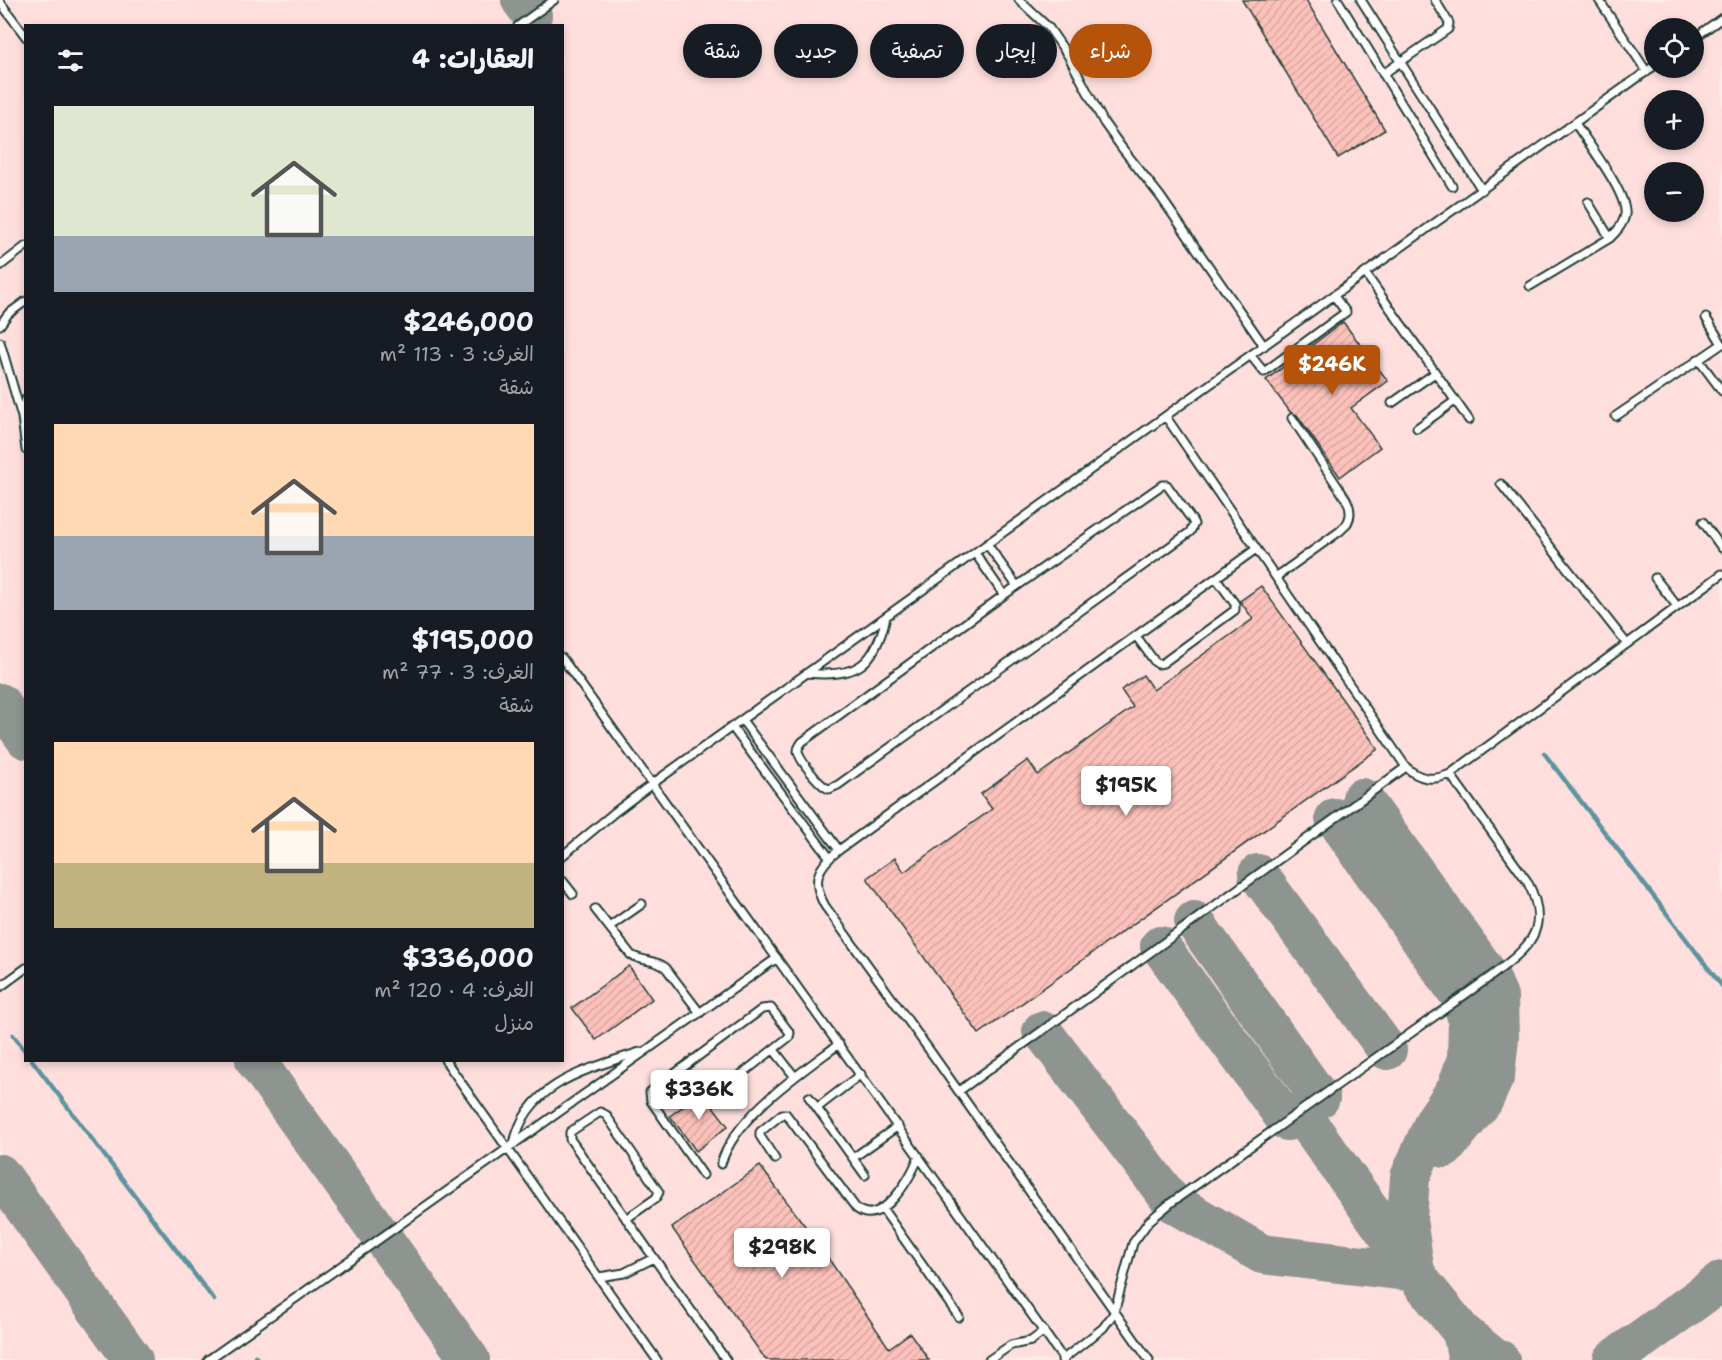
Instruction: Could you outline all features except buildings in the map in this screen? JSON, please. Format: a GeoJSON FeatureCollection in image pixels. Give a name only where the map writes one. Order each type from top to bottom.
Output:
{"type":"FeatureCollection","features":[{"type":"Feature","properties":{"kind":"lane"},"geometry":{"type":"LineString","coordinates":[[521,24],[554,0]]}},
{"type":"Feature","properties":{"kind":"lane"},"geometry":{"type":"LineString","coordinates":[[1019,0],[1049,28],[1069,57],[1110,131],[1160,196],[1264,346]]}},
{"type":"Feature","properties":{"kind":"lane"},"geometry":{"type":"LineString","coordinates":[[1338,0],[1452,186]]}},
{"type":"Feature","properties":{"kind":"lane"},"geometry":{"type":"LineString","coordinates":[[1361,0],[1482,190]]}},
{"type":"Feature","properties":{"kind":"lane"},"geometry":{"type":"LineString","coordinates":[[1383,74],[1448,29],[1449,23],[1435,0]]}},
{"type":"Feature","properties":{"kind":"lane"},"geometry":{"type":"LineString","coordinates":[[1599,0],[1644,68]]}},
{"type":"Feature","properties":{"kind":"lane"},"geometry":{"type":"LineString","coordinates":[[0,2],[24,34]]}},
{"type":"Feature","properties":{"kind":"lane"},"geometry":{"type":"LineString","coordinates":[[1704,31],[1722,18]]}},
{"type":"Feature","properties":{"kind":"lane"},"geometry":{"type":"LineString","coordinates":[[564,854],[652,784],[1644,74]]}},
{"type":"Feature","properties":{"kind":"lane"},"geometry":{"type":"LineString","coordinates":[[1530,286],[1610,238],[1620,228],[1625,214],[1624,200],[1575,123]]}},
{"type":"Feature","properties":{"kind":"lane"},"geometry":{"type":"LineString","coordinates":[[1588,202],[1610,238]]}},
{"type":"Feature","properties":{"kind":"lane"},"geometry":{"type":"LineString","coordinates":[[0,266],[24,248]]}},
{"type":"Feature","properties":{"kind":"lane"},"geometry":{"type":"LineString","coordinates":[[1365,273],[1469,420]]}},
{"type":"Feature","properties":{"kind":"lane"},"geometry":{"type":"LineString","coordinates":[[1251,356],[1264,372],[1346,312],[1334,296]]}},
{"type":"Feature","properties":{"kind":"lane"},"geometry":{"type":"LineString","coordinates":[[0,322],[24,302]]}},
{"type":"Feature","properties":{"kind":"lane"},"geometry":{"type":"LineString","coordinates":[[1616,416],[1722,344],[1706,318]]}},
{"type":"Feature","properties":{"kind":"lane"},"geometry":{"type":"LineString","coordinates":[[0,342],[22,417],[24,434]]}},
{"type":"Feature","properties":{"kind":"lane"},"geometry":{"type":"LineString","coordinates":[[1698,359],[1722,391]]}},
{"type":"Feature","properties":{"kind":"lane"},"geometry":{"type":"LineString","coordinates":[[1392,403],[1435,373]]}},
{"type":"Feature","properties":{"kind":"lane"},"geometry":{"type":"LineString","coordinates":[[1417,428],[1455,400]]}},
{"type":"Feature","properties":{"kind":"lane"},"geometry":{"type":"LineString","coordinates":[[22,417],[24,408]]}},
{"type":"Feature","properties":{"kind":"lane"},"geometry":{"type":"LineString","coordinates":[[1166,417],[1406,767],[1414,775],[1426,779],[1437,779],[1450,774],[1722,574]]}},
{"type":"Feature","properties":{"kind":"lane"},"geometry":{"type":"LineString","coordinates":[[1276,577],[1340,531],[1351,517],[1346,499],[1292,418]]}},
{"type":"Feature","properties":{"kind":"lane"},"geometry":{"type":"LineString","coordinates":[[1501,484],[1627,644]]}},
{"type":"Feature","properties":{"kind":"lane"},"geometry":{"type":"LineString","coordinates":[[1162,485],[1170,488],[1194,524],[1190,532],[838,785],[829,789],[821,785],[799,755],[799,746],[802,742],[1004,595],[1162,485]]}},
{"type":"Feature","properties":{"kind":"lane"},"geometry":{"type":"LineString","coordinates":[[1703,522],[1722,548]]}},
{"type":"Feature","properties":{"kind":"lane"},"geometry":{"type":"LineString","coordinates":[[987,544],[1017,586]]}},
{"type":"Feature","properties":{"kind":"lane"},"geometry":{"type":"LineString","coordinates":[[1149,1360],[818,894],[817,881],[820,867],[838,850],[1256,549]]}},
{"type":"Feature","properties":{"kind":"lane"},"geometry":{"type":"LineString","coordinates":[[975,553],[1004,595]]}},
{"type":"Feature","properties":{"kind":"lane"},"geometry":{"type":"LineString","coordinates":[[1136,636],[1155,662],[1163,663],[1235,610],[1235,604],[1216,578]]}},
{"type":"Feature","properties":{"kind":"lane"},"geometry":{"type":"LineString","coordinates":[[1655,578],[1677,606]]}},
{"type":"Feature","properties":{"kind":"lane"},"geometry":{"type":"LineString","coordinates":[[808,673],[838,674],[861,665],[878,645],[886,617]]}},
{"type":"Feature","properties":{"kind":"lane"},"geometry":{"type":"LineString","coordinates":[[564,661],[1063,1360],[1103,1328],[1114,1313],[1133,1243],[1149,1221],[1172,1202],[1490,977],[1518,956],[1532,940],[1538,920],[1536,899],[1527,880],[1450,774]]}},
{"type":"Feature","properties":{"kind":"lane"},"geometry":{"type":"LineString","coordinates":[[742,720],[838,850]]}},
{"type":"Feature","properties":{"kind":"lane"},"geometry":{"type":"LineString","coordinates":[[732,728],[829,857]]}},
{"type":"Feature","properties":{"kind":"lane"},"geometry":{"type":"LineString","coordinates":[[959,1091],[1406,767]]}},
{"type":"Feature","properties":{"kind":"lane"},"geometry":{"type":"LineString","coordinates":[[564,883],[573,894]]}},
{"type":"Feature","properties":{"kind":"lane"},"geometry":{"type":"LineString","coordinates":[[609,927],[642,904]]}},
{"type":"Feature","properties":{"kind":"lane"},"geometry":{"type":"LineString","coordinates":[[595,909],[631,954],[637,958],[660,963],[666,968],[700,1012]]}},
{"type":"Feature","properties":{"kind":"lane"},"geometry":{"type":"LineString","coordinates":[[208,1360],[777,958]]}},
{"type":"Feature","properties":{"kind":"lane"},"geometry":{"type":"LineString","coordinates":[[0,987],[24,969]]}},
{"type":"Feature","properties":{"kind":"lane"},"geometry":{"type":"LineString","coordinates":[[704,1175],[651,1101],[650,1092],[766,1007],[775,1011],[790,1033],[786,1041],[724,1088]]}},
{"type":"Feature","properties":{"kind":"lane"},"geometry":{"type":"LineString","coordinates":[[721,1164],[725,1151],[745,1121],[795,1077],[839,1044]]}},
{"type":"Feature","properties":{"kind":"lane"},"geometry":{"type":"LineString","coordinates":[[510,1147],[529,1108],[549,1089],[573,1076],[648,1049]]}},
{"type":"Feature","properties":{"kind":"lane"},"geometry":{"type":"LineString","coordinates":[[774,1050],[795,1077]]}},
{"type":"Feature","properties":{"kind":"lane"},"geometry":{"type":"LineString","coordinates":[[446,1062],[510,1147],[657,1360]]}},
{"type":"Feature","properties":{"kind":"lane"},"geometry":{"type":"LineString","coordinates":[[817,1108],[861,1074]]}},
{"type":"Feature","properties":{"kind":"lane"},"geometry":{"type":"LineString","coordinates":[[809,1097],[866,1174]]}},
{"type":"Feature","properties":{"kind":"lane"},"geometry":{"type":"LineString","coordinates":[[626,1218],[656,1198],[659,1192],[606,1115],[600,1112],[573,1130],[569,1136],[626,1218],[654,1258],[726,1360]]}},
{"type":"Feature","properties":{"kind":"lane"},"geometry":{"type":"LineString","coordinates":[[775,1159],[760,1136],[760,1132],[778,1116],[786,1114],[856,1208],[869,1215],[882,1208],[908,1179],[919,1156]]}},
{"type":"Feature","properties":{"kind":"lane"},"geometry":{"type":"LineString","coordinates":[[854,1158],[898,1126]]}},
{"type":"Feature","properties":{"kind":"lane"},"geometry":{"type":"LineString","coordinates":[[882,1208],[959,1317]]}},
{"type":"Feature","properties":{"kind":"lane"},"geometry":{"type":"LineString","coordinates":[[598,1277],[624,1273],[654,1258]]}},
{"type":"Feature","properties":{"kind":"lane"},"geometry":{"type":"LineString","coordinates":[[989,1360],[1011,1345],[1031,1341],[1044,1331]]}},
{"type":"Feature","properties":{"kind":"shaded area"},"geometry":{"type":"Polygon","coordinates":[[[0,0],[1722,0],[1722,1360],[0,1360],[0,0]]]}},
{"type":"Feature","properties":{"kind":"waterway"},"geometry":{"type":"LineString","coordinates":[[1544,753],[1722,986]]}},
{"type":"Feature","properties":{"kind":"waterway"},"geometry":{"type":"LineString","coordinates":[[13,1035],[24,1049]]}},
{"type":"Feature","properties":{"kind":"waterway"},"geometry":{"type":"LineString","coordinates":[[34,1062],[214,1300]]}},
{"type":"Feature","properties":{"kind":"waterway"},"geometry":{"type":"LineString","coordinates":[[255,1356],[258,1360]]}},
{"type":"Feature","properties":{"kind":"taxiway"},"geometry":{"type":"LineString","coordinates":[[521,0],[532,15]]}},
{"type":"Feature","properties":{"kind":"taxiway"},"geometry":{"type":"LineString","coordinates":[[0,703],[24,736]]}},
{"type":"Feature","properties":{"kind":"taxiway"},"geometry":{"type":"LineString","coordinates":[[1362,798],[1490,977],[1498,997],[1499,1038],[1495,1075],[1483,1101],[1445,1148]]}},
{"type":"Feature","properties":{"kind":"taxiway"},"geometry":{"type":"LineString","coordinates":[[1042,1031],[1172,1202],[1262,1254],[1415,1272],[1407,1220],[1410,1177],[1435,1120],[1457,1088],[1467,1058],[1468,1021],[1461,997],[1335,818]]}},
{"type":"Feature","properties":{"kind":"taxiway"},"geometry":{"type":"LineString","coordinates":[[1258,874],[1387,1050]]}},
{"type":"Feature","properties":{"kind":"taxiway"},"geometry":{"type":"LineString","coordinates":[[1194,921],[1320,1098]]}},
{"type":"Feature","properties":{"kind":"taxiway"},"geometry":{"type":"LineString","coordinates":[[1160,946],[1287,1121]]}},
{"type":"Feature","properties":{"kind":"taxiway"},"geometry":{"type":"LineString","coordinates":[[256,1062],[470,1360]]}},
{"type":"Feature","properties":{"kind":"taxiway"},"geometry":{"type":"LineString","coordinates":[[1300,1112],[1423,1284],[1462,1332],[1468,1360]]}},
{"type":"Feature","properties":{"kind":"taxiway"},"geometry":{"type":"LineString","coordinates":[[0,1174],[133,1360]]}},
{"type":"Feature","properties":{"kind":"taxiway"},"geometry":{"type":"LineString","coordinates":[[1613,1360],[1722,1281]]}},
{"type":"Feature","properties":{"kind":"taxiway"},"geometry":{"type":"LineString","coordinates":[[1462,1332],[1494,1358],[1500,1360]]}}]}
